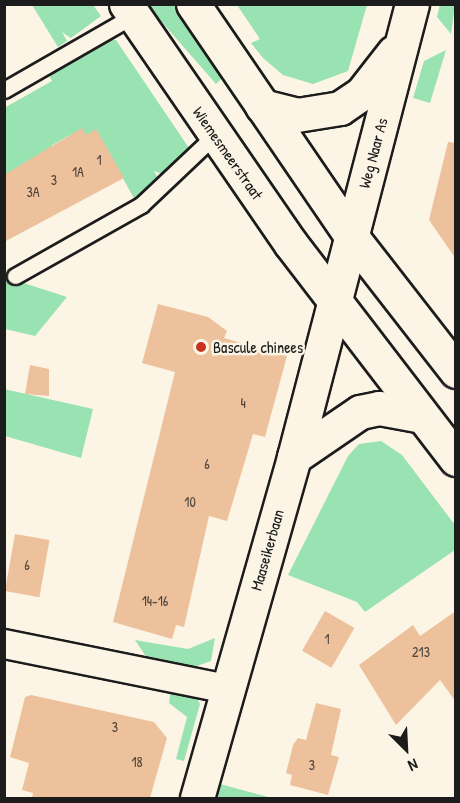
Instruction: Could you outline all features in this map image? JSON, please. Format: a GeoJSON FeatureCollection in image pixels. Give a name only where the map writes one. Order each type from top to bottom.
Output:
{"type":"FeatureCollection","features":[{"type":"Feature","properties":{"kind":"main road"},"geometry":{"type":"LineString","coordinates":[[193,4],[351,236],[456,371]]}},
{"type":"Feature","properties":{"kind":"main road","name":"Weg Naar As"},"geometry":{"type":"LineString","coordinates":[[333,300],[412,4]]}},
{"type":"Feature","properties":{"kind":"main road","name":"Wiemesmeerstraat"},"geometry":{"type":"LineString","coordinates":[[131,11],[215,135],[333,300],[456,459]]}},
{"type":"Feature","properties":{"kind":"main road"},"geometry":{"type":"LineString","coordinates":[[262,106],[297,116],[340,108],[362,93],[402,41]]}},
{"type":"Feature","properties":{"kind":"main road","name":"Maaseikerbaan"},"geometry":{"type":"LineString","coordinates":[[197,798],[294,457],[333,300]]}},
{"type":"Feature","properties":{"kind":"main road"},"geometry":{"type":"LineString","coordinates":[[294,457],[360,412],[379,408],[422,416]]}},
{"type":"Feature","properties":{"kind":"street"},"geometry":{"type":"LineString","coordinates":[[4,644],[227,689]]}},
{"type":"Feature","properties":{"kind":"lane"},"geometry":{"type":"LineString","coordinates":[[4,90],[131,11]]}},
{"type":"Feature","properties":{"kind":"lane"},"geometry":{"type":"LineString","coordinates":[[15,276],[141,205],[215,135]]}},
{"type":"Feature","properties":{"kind":"green space"},"geometry":{"type":"Polygon","coordinates":[[[440,4],[455,5],[451,34],[437,17],[440,4]]]}},
{"type":"Feature","properties":{"kind":"green space"},"geometry":{"type":"Polygon","coordinates":[[[32,5],[93,5],[101,16],[71,38],[62,32],[67,41],[58,47],[32,5]]]}},
{"type":"Feature","properties":{"kind":"green space"},"geometry":{"type":"Polygon","coordinates":[[[147,5],[175,5],[223,77],[216,84],[147,5]]]}},
{"type":"Feature","properties":{"kind":"green space"},"geometry":{"type":"Polygon","coordinates":[[[237,5],[367,5],[348,71],[313,84],[283,75],[263,58],[251,43],[260,39],[237,5]]]}},
{"type":"Feature","properties":{"kind":"green space"},"geometry":{"type":"Polygon","coordinates":[[[105,39],[116,40],[189,148],[162,174],[154,171],[159,180],[135,200],[96,130],[74,142],[70,135],[51,146],[55,152],[5,175],[4,108],[52,81],[47,72],[105,39]]]}},
{"type":"Feature","properties":{"kind":"green space"},"geometry":{"type":"Polygon","coordinates":[[[446,50],[430,103],[413,98],[424,61],[446,50]]]}},
{"type":"Feature","properties":{"kind":"green space"},"geometry":{"type":"Polygon","coordinates":[[[5,277],[67,297],[35,336],[5,329],[5,277]]]}},
{"type":"Feature","properties":{"kind":"green space"},"geometry":{"type":"Polygon","coordinates":[[[4,389],[93,409],[81,458],[5,436],[4,389]]]}},
{"type":"Feature","properties":{"kind":"green space"},"geometry":{"type":"Polygon","coordinates":[[[381,441],[402,455],[455,525],[455,550],[365,612],[357,602],[288,575],[348,456],[359,444],[381,441]]]}},
{"type":"Feature","properties":{"kind":"green space"},"geometry":{"type":"Polygon","coordinates":[[[215,638],[211,661],[191,668],[149,661],[135,640],[188,649],[215,638]]]}},
{"type":"Feature","properties":{"kind":"green space"},"geometry":{"type":"Polygon","coordinates":[[[171,685],[194,693],[200,704],[184,761],[176,759],[187,717],[169,703],[171,685]]]}},
{"type":"Feature","properties":{"kind":"green space"},"geometry":{"type":"Polygon","coordinates":[[[220,784],[272,798],[216,798],[220,784]]]}},
{"type":"Feature","properties":{"kind":"building"},"geometry":{"type":"Polygon","coordinates":[[[82,128],[86,135],[96,129],[124,178],[4,242],[4,175],[82,128]]]}},
{"type":"Feature","properties":{"kind":"building"},"geometry":{"type":"Polygon","coordinates":[[[448,142],[456,143],[456,259],[429,220],[448,142]]]}},
{"type":"Feature","properties":{"kind":"building"},"geometry":{"type":"Polygon","coordinates":[[[158,304],[208,317],[227,331],[224,338],[287,356],[265,437],[253,434],[227,521],[209,516],[184,627],[176,625],[172,639],[113,622],[175,372],[142,363],[158,304]]]}},
{"type":"Feature","properties":{"kind":"building"},"geometry":{"type":"Polygon","coordinates":[[[30,365],[49,369],[49,396],[25,394],[30,365]]]}},
{"type":"Feature","properties":{"kind":"building"},"geometry":{"type":"Polygon","coordinates":[[[15,534],[49,540],[39,597],[5,591],[15,534]]]}},
{"type":"Feature","properties":{"kind":"building"},"geometry":{"type":"Polygon","coordinates":[[[325,611],[354,628],[331,668],[302,651],[325,611]]]}},
{"type":"Feature","properties":{"kind":"building"},"geometry":{"type":"Polygon","coordinates":[[[456,611],[456,702],[440,680],[396,725],[359,665],[413,625],[420,636],[456,611]]]}},
{"type":"Feature","properties":{"kind":"building"},"geometry":{"type":"Polygon","coordinates":[[[31,695],[154,722],[167,738],[150,798],[32,798],[33,793],[22,790],[29,763],[10,757],[25,697],[31,695]]]}},
{"type":"Feature","properties":{"kind":"building"},"geometry":{"type":"Polygon","coordinates":[[[316,703],[341,709],[331,755],[339,757],[328,795],[290,785],[292,775],[286,773],[293,745],[298,738],[306,740],[316,703]]]}},
{"type":"Feature","properties":{"kind":"place","name":"Bascule chinees"},"geometry":{"type":"Point","coordinates":[201,347]}}]}
